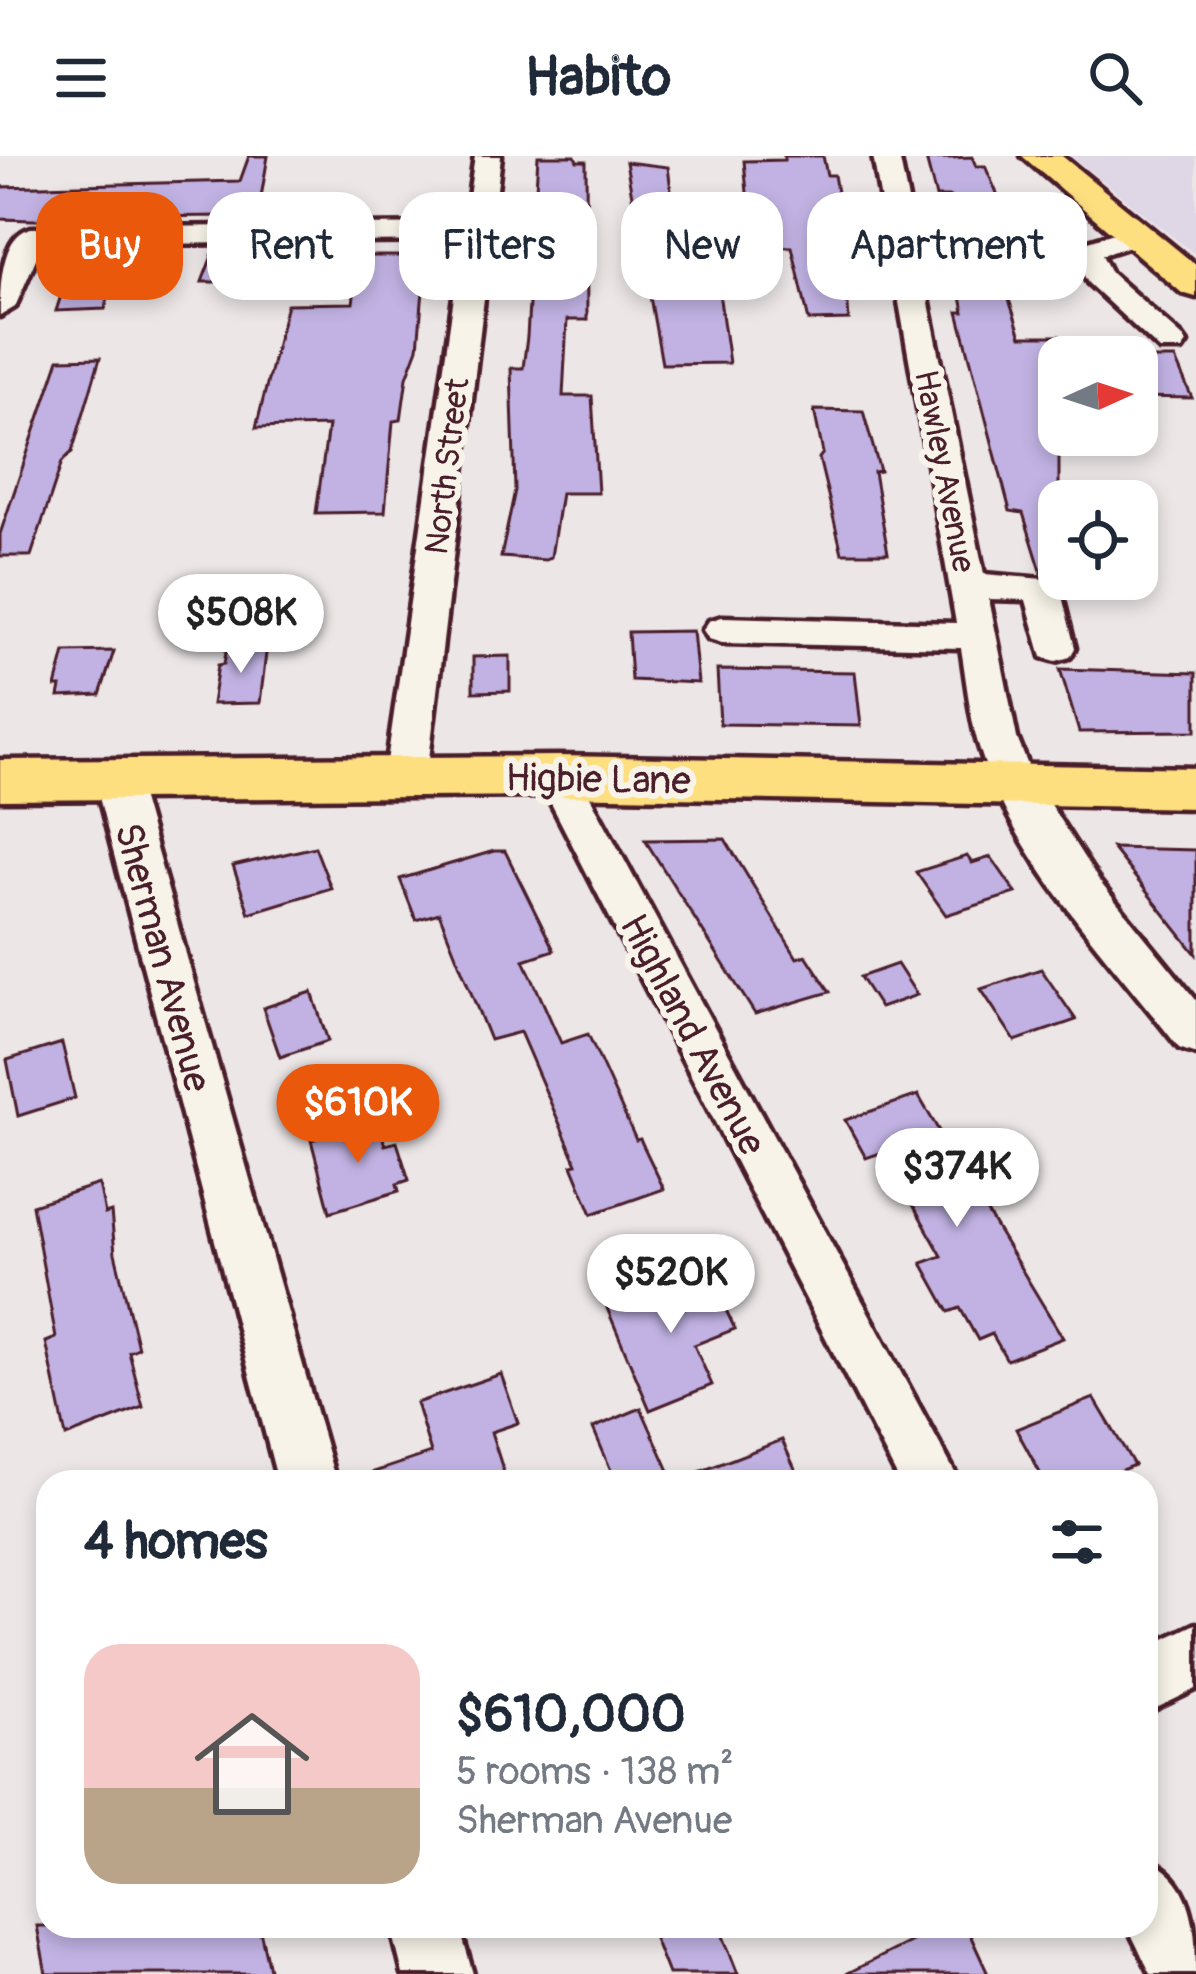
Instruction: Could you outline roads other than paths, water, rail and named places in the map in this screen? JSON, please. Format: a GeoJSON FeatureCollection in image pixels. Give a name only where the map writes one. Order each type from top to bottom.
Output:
{"type":"FeatureCollection","features":[{"type":"Feature","properties":{"kind":"main road"},"geometry":{"type":"LineString","coordinates":[[1040,156],[1196,285]]}},
{"type":"Feature","properties":{"kind":"main road","name":"Higbie Lane"},"geometry":{"type":"LineString","coordinates":[[0,780],[558,776],[1196,788]]}},
{"type":"Feature","properties":{"kind":"street","name":"North Street"},"geometry":{"type":"LineString","coordinates":[[482,192],[488,156]]}},
{"type":"Feature","properties":{"kind":"street","name":"Hawley Avenue"},"geometry":{"type":"LineString","coordinates":[[886,156],[997,738],[1012,785],[1054,850],[1196,1034]]}},
{"type":"Feature","properties":{"kind":"street"},"geometry":{"type":"LineString","coordinates":[[0,308],[31,237],[399,233]]}},
{"type":"Feature","properties":{"kind":"street"},"geometry":{"type":"LineString","coordinates":[[1136,236],[1086,251],[1098,277],[1171,343]]}},
{"type":"Feature","properties":{"kind":"street","name":"North Street"},"geometry":{"type":"LineString","coordinates":[[406,776],[467,300]]}},
{"type":"Feature","properties":{"kind":"street"},"geometry":{"type":"LineString","coordinates":[[968,586],[1042,588],[1056,648]]}},
{"type":"Feature","properties":{"kind":"street"},"geometry":{"type":"LineString","coordinates":[[722,630],[977,636]]}},
{"type":"Feature","properties":{"kind":"street","name":"Highland Avenue"},"geometry":{"type":"LineString","coordinates":[[558,776],[925,1470]]}},
{"type":"Feature","properties":{"kind":"street","name":"Sherman Avenue"},"geometry":{"type":"LineString","coordinates":[[116,778],[304,1470]]}},
{"type":"Feature","properties":{"kind":"street"},"geometry":{"type":"LineString","coordinates":[[1158,1676],[1196,1655]]}},
{"type":"Feature","properties":{"kind":"street"},"geometry":{"type":"LineString","coordinates":[[1158,1916],[1188,1974]]}},
{"type":"Feature","properties":{"kind":"street"},"geometry":{"type":"LineString","coordinates":[[428,1938],[438,1974]]}}]}
